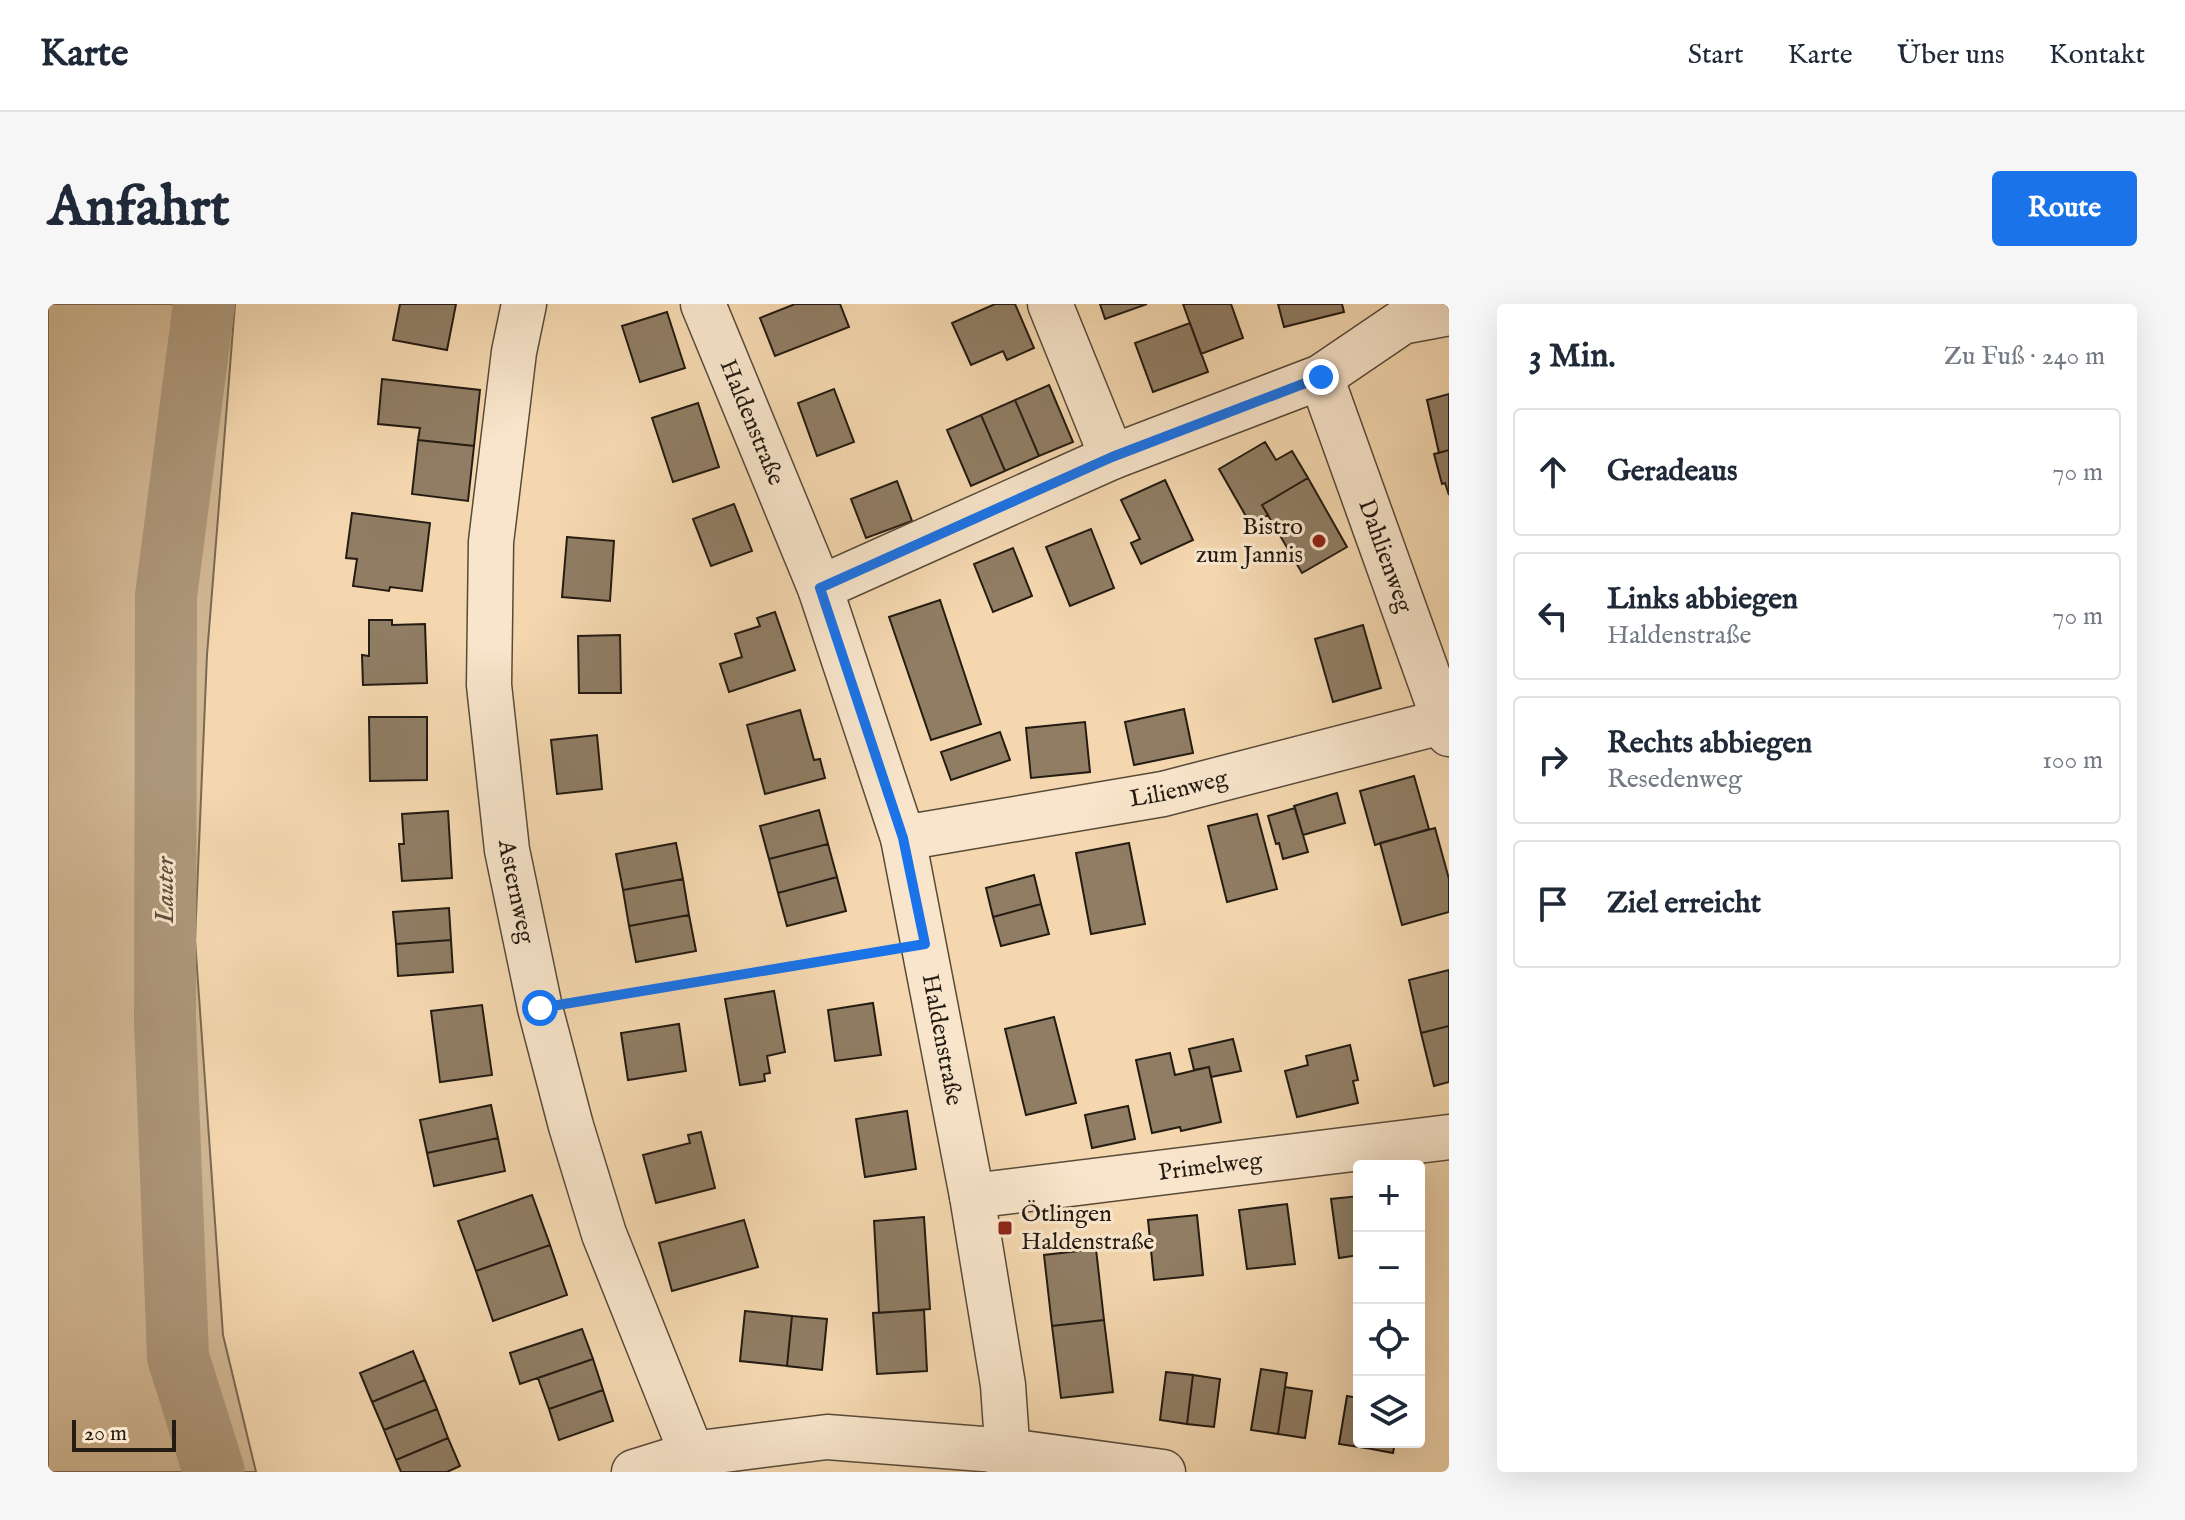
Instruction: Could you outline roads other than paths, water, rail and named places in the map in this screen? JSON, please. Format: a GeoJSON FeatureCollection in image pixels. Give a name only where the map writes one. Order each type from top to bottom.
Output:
{"type":"FeatureCollection","features":[{"type":"Feature","properties":{"kind":"street","name":"Asternweg"},"geometry":{"type":"LineString","coordinates":[[524,304],[514,352],[491,542],[489,685],[507,850],[540,1008],[604,1234],[692,1454]]}},
{"type":"Feature","properties":{"kind":"street","name":"Haldenstraße"},"geometry":{"type":"LineString","coordinates":[[703,304],[820,588],[903,838],[972,1196],[1003,1385],[1008,1461]]}},
{"type":"Feature","properties":{"kind":"street"},"geometry":{"type":"LineString","coordinates":[[1050,304],[1112,457]]}},
{"type":"Feature","properties":{"kind":"street"},"geometry":{"type":"LineString","coordinates":[[820,588],[1112,457],[1321,377],[1400,313],[1449,313]]}},
{"type":"Feature","properties":{"kind":"street","name":"Dahlienweg"},"geometry":{"type":"LineString","coordinates":[[1321,377],[1448,725]]}},
{"type":"Feature","properties":{"kind":"street","name":"Lilienweg"},"geometry":{"type":"LineString","coordinates":[[903,838],[1163,794],[1448,725]]}},
{"type":"Feature","properties":{"kind":"street","name":"Primelweg"},"geometry":{"type":"LineString","coordinates":[[972,1196],[1449,1137]]}},
{"type":"Feature","properties":{"kind":"street"},"geometry":{"type":"LineString","coordinates":[[634,1472],[692,1454],[827,1437],[1008,1461],[1163,1472]]}},
{"type":"Feature","properties":{"kind":"waterway","name":"Lauter"},"geometry":{"type":"LineString","coordinates":[[204,304],[166,596],[165,1021],[178,1357],[214,1472]]}},
{"type":"Feature","properties":{"kind":"place","name":"Bistro zum Jannis"},"geometry":{"type":"Point","coordinates":[1319,541]}},
{"type":"Feature","properties":{"kind":"place","name":"Ötlingen Haldenstraße"},"geometry":{"type":"Point","coordinates":[1005,1228]}}]}
